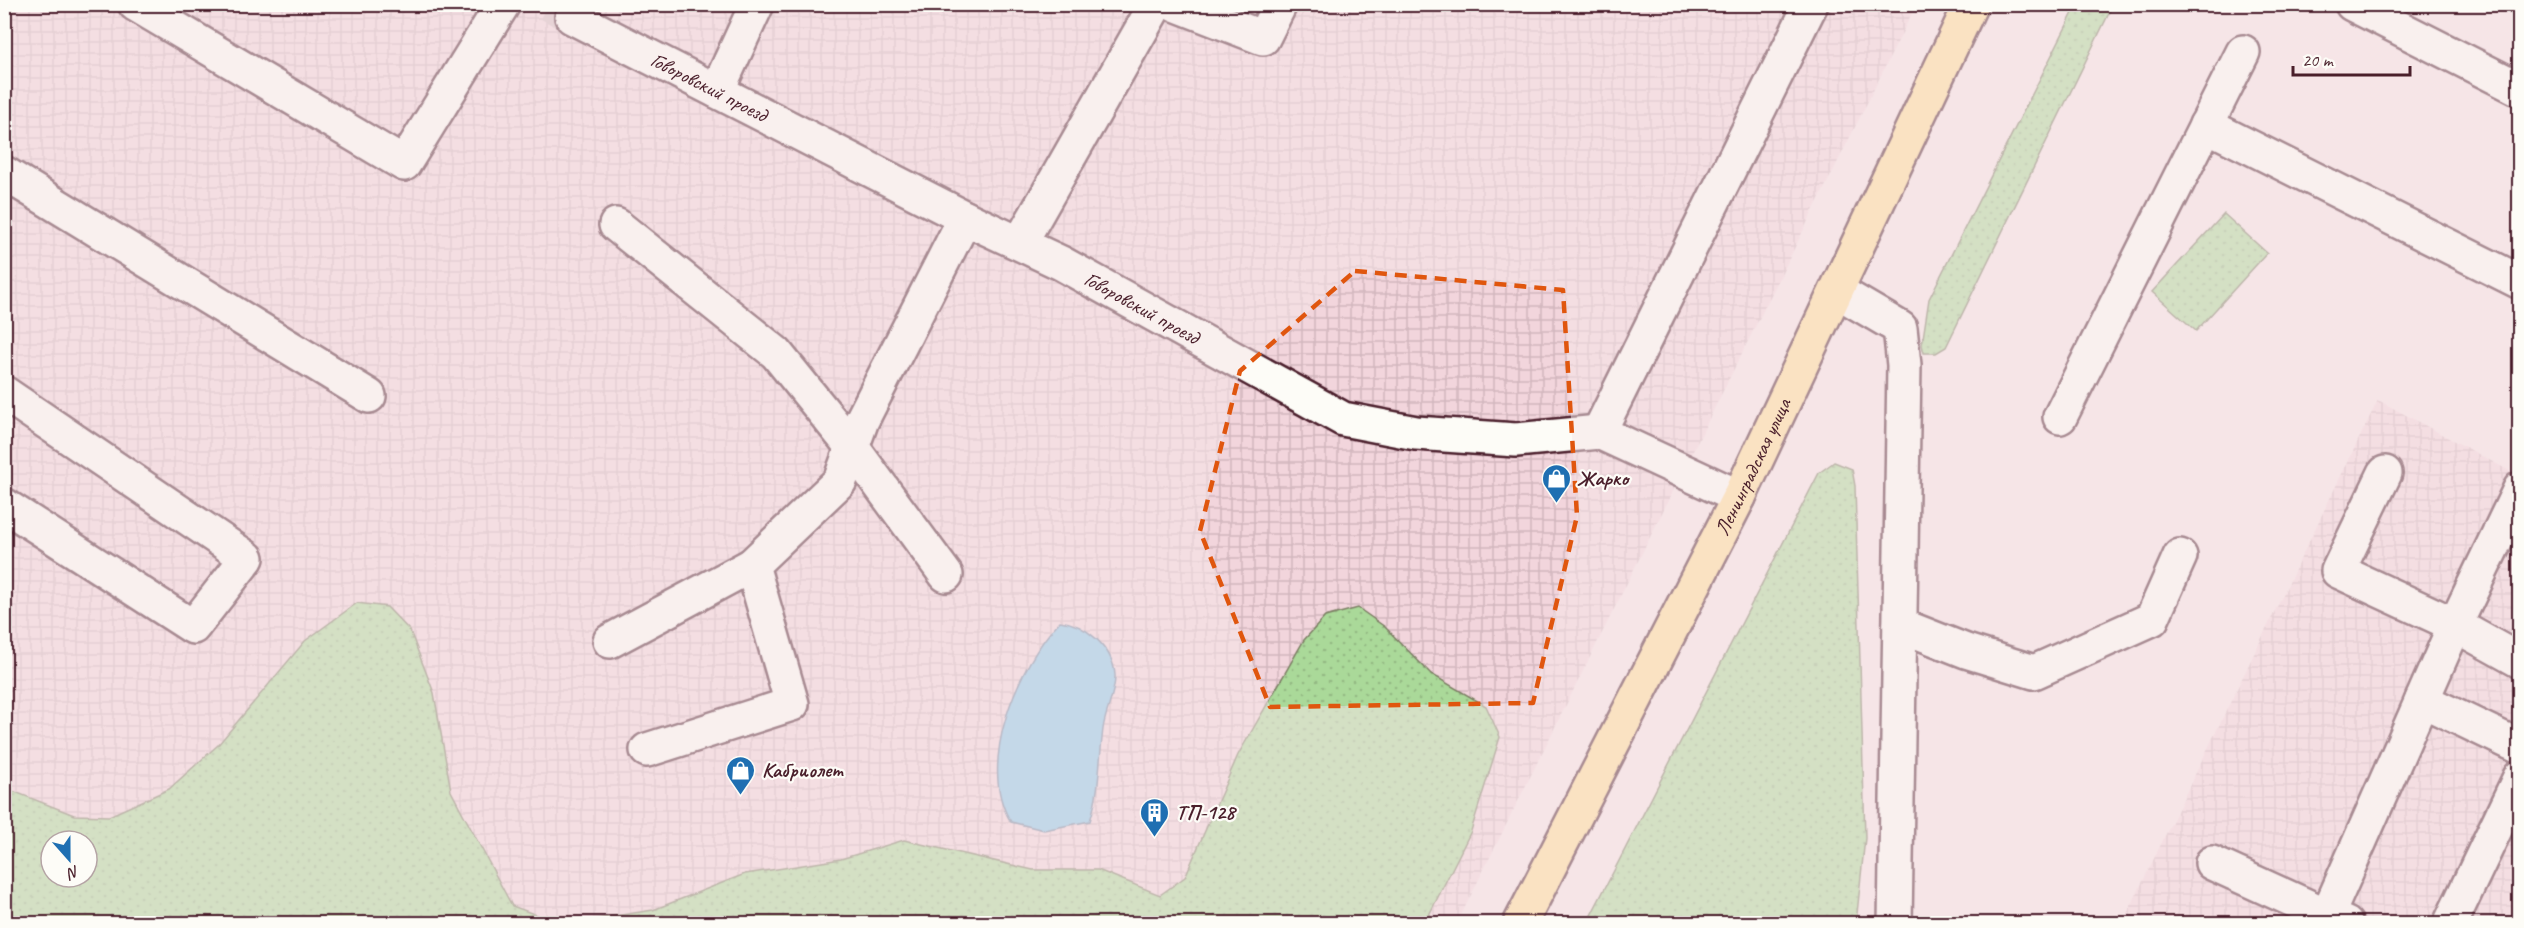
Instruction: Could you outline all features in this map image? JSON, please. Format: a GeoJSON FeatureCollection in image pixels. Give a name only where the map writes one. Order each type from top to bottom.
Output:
{"type":"FeatureCollection","features":[{"type":"Feature","properties":{"kind":"main road","name":"Ленинградская улица"},"geometry":{"type":"LineString","coordinates":[[1520,924],[1739,497],[1971,4]]}},
{"type":"Feature","properties":{"kind":"street"},"geometry":{"type":"LineString","coordinates":[[135,4],[404,164],[503,4]]}},
{"type":"Feature","properties":{"kind":"street"},"geometry":{"type":"LineString","coordinates":[[717,91],[758,4]]}},
{"type":"Feature","properties":{"kind":"street"},"geometry":{"type":"LineString","coordinates":[[1020,243],[1156,4]]}},
{"type":"Feature","properties":{"kind":"street"},"geometry":{"type":"LineString","coordinates":[[1175,4],[1263,38],[1280,4]]}},
{"type":"Feature","properties":{"kind":"street"},"geometry":{"type":"LineString","coordinates":[[1739,497],[1599,432],[1811,4]]}},
{"type":"Feature","properties":{"kind":"street"},"geometry":{"type":"LineString","coordinates":[[2352,4],[2520,89]]}},
{"type":"Feature","properties":{"kind":"street","name":"Говоровский проезд"},"geometry":{"type":"LineString","coordinates":[[572,17],[965,218],[1071,269],[1343,419],[1416,433],[1516,440],[1599,432]]}},
{"type":"Feature","properties":{"kind":"street"},"geometry":{"type":"LineString","coordinates":[[2060,417],[2242,52]]}},
{"type":"Feature","properties":{"kind":"street"},"geometry":{"type":"LineString","coordinates":[[2206,124],[2520,282]]}},
{"type":"Feature","properties":{"kind":"street"},"geometry":{"type":"LineString","coordinates":[[4,173],[369,396]]}},
{"type":"Feature","properties":{"kind":"street"},"geometry":{"type":"LineString","coordinates":[[610,641],[752,565],[840,481],[862,420],[965,218]]}},
{"type":"Feature","properties":{"kind":"street"},"geometry":{"type":"LineString","coordinates":[[616,225],[776,353],[852,447],[946,575]]}},
{"type":"Feature","properties":{"kind":"street"},"geometry":{"type":"LineString","coordinates":[[1837,291],[1900,328],[1905,394],[1894,924]]}},
{"type":"Feature","properties":{"kind":"street"},"geometry":{"type":"LineString","coordinates":[[4,393],[247,558],[193,627],[4,505]]}},
{"type":"Feature","properties":{"kind":"street"},"geometry":{"type":"LineString","coordinates":[[2385,473],[2338,571],[2455,625],[2520,662]]}},
{"type":"Feature","properties":{"kind":"street"},"geometry":{"type":"LineString","coordinates":[[2212,863],[2334,921],[2422,700],[2520,489]]}},
{"type":"Feature","properties":{"kind":"street"},"geometry":{"type":"LineString","coordinates":[[1900,625],[1966,651],[2034,672],[2152,619],[2180,556]]}},
{"type":"Feature","properties":{"kind":"street"},"geometry":{"type":"LineString","coordinates":[[647,750],[792,704],[752,565]]}},
{"type":"Feature","properties":{"kind":"street"},"geometry":{"type":"LineString","coordinates":[[2422,700],[2520,747]]}},
{"type":"Feature","properties":{"kind":"street"},"geometry":{"type":"LineString","coordinates":[[2450,924],[2520,777]]}},
{"type":"Feature","properties":{"kind":"highlighted area"},"geometry":{"type":"Polygon","coordinates":[[[1355,271],[1563,290],[1577,516],[1533,703],[1270,707],[1200,531],[1240,371],[1355,271]]]}},
{"type":"Feature","properties":{"kind":"shaded area"},"geometry":{"type":"Polygon","coordinates":[[[5,5],[1916,5],[1457,923],[5,924],[5,5]]]}},
{"type":"Feature","properties":{"kind":"shaded area"},"geometry":{"type":"Polygon","coordinates":[[[2378,400],[2519,476],[2519,923],[2122,924],[2378,400]]]}},
{"type":"Feature","properties":{"kind":"green space"},"geometry":{"type":"Polygon","coordinates":[[[2077,5],[2113,5],[1946,347],[1936,353],[1924,353],[1922,345],[1929,299],[2077,5]]]}},
{"type":"Feature","properties":{"kind":"green space"},"geometry":{"type":"Polygon","coordinates":[[[2224,214],[2267,253],[2196,331],[2152,292],[2224,214]]]}},
{"type":"Feature","properties":{"kind":"green space"},"geometry":{"type":"Polygon","coordinates":[[[1834,462],[1852,469],[1855,486],[1865,838],[1856,923],[1587,923],[1819,473],[1834,462]]]}},
{"type":"Feature","properties":{"kind":"green space"},"geometry":{"type":"Polygon","coordinates":[[[357,603],[387,607],[410,631],[434,693],[451,791],[512,906],[556,922],[590,920],[653,910],[745,874],[841,859],[904,840],[1033,870],[1098,870],[1160,895],[1185,877],[1238,755],[1304,640],[1325,617],[1358,608],[1385,627],[1431,674],[1486,706],[1500,737],[1471,831],[1425,923],[5,923],[5,788],[74,815],[109,816],[169,789],[218,745],[305,641],[357,603]]]}},
{"type":"Feature","properties":{"kind":"water"},"geometry":{"type":"Polygon","coordinates":[[[1060,621],[1088,632],[1103,646],[1113,665],[1115,682],[1104,722],[1097,787],[1090,821],[1044,830],[1011,822],[1001,799],[998,773],[1000,745],[1006,717],[1017,689],[1044,640],[1060,621]]]}},
{"type":"Feature","properties":{"kind":"tunnel"},"geometry":{"type":"LineString","coordinates":[[548,4],[572,17]]}},
{"type":"Feature","properties":{"kind":"place","name":"Жарко"},"geometry":{"type":"Point","coordinates":[1556,504]}},
{"type":"Feature","properties":{"kind":"place","name":"Кабриолет"},"geometry":{"type":"Point","coordinates":[741,796]}},
{"type":"Feature","properties":{"kind":"place","name":"ТП-128"},"geometry":{"type":"Point","coordinates":[1155,838]}}]}
